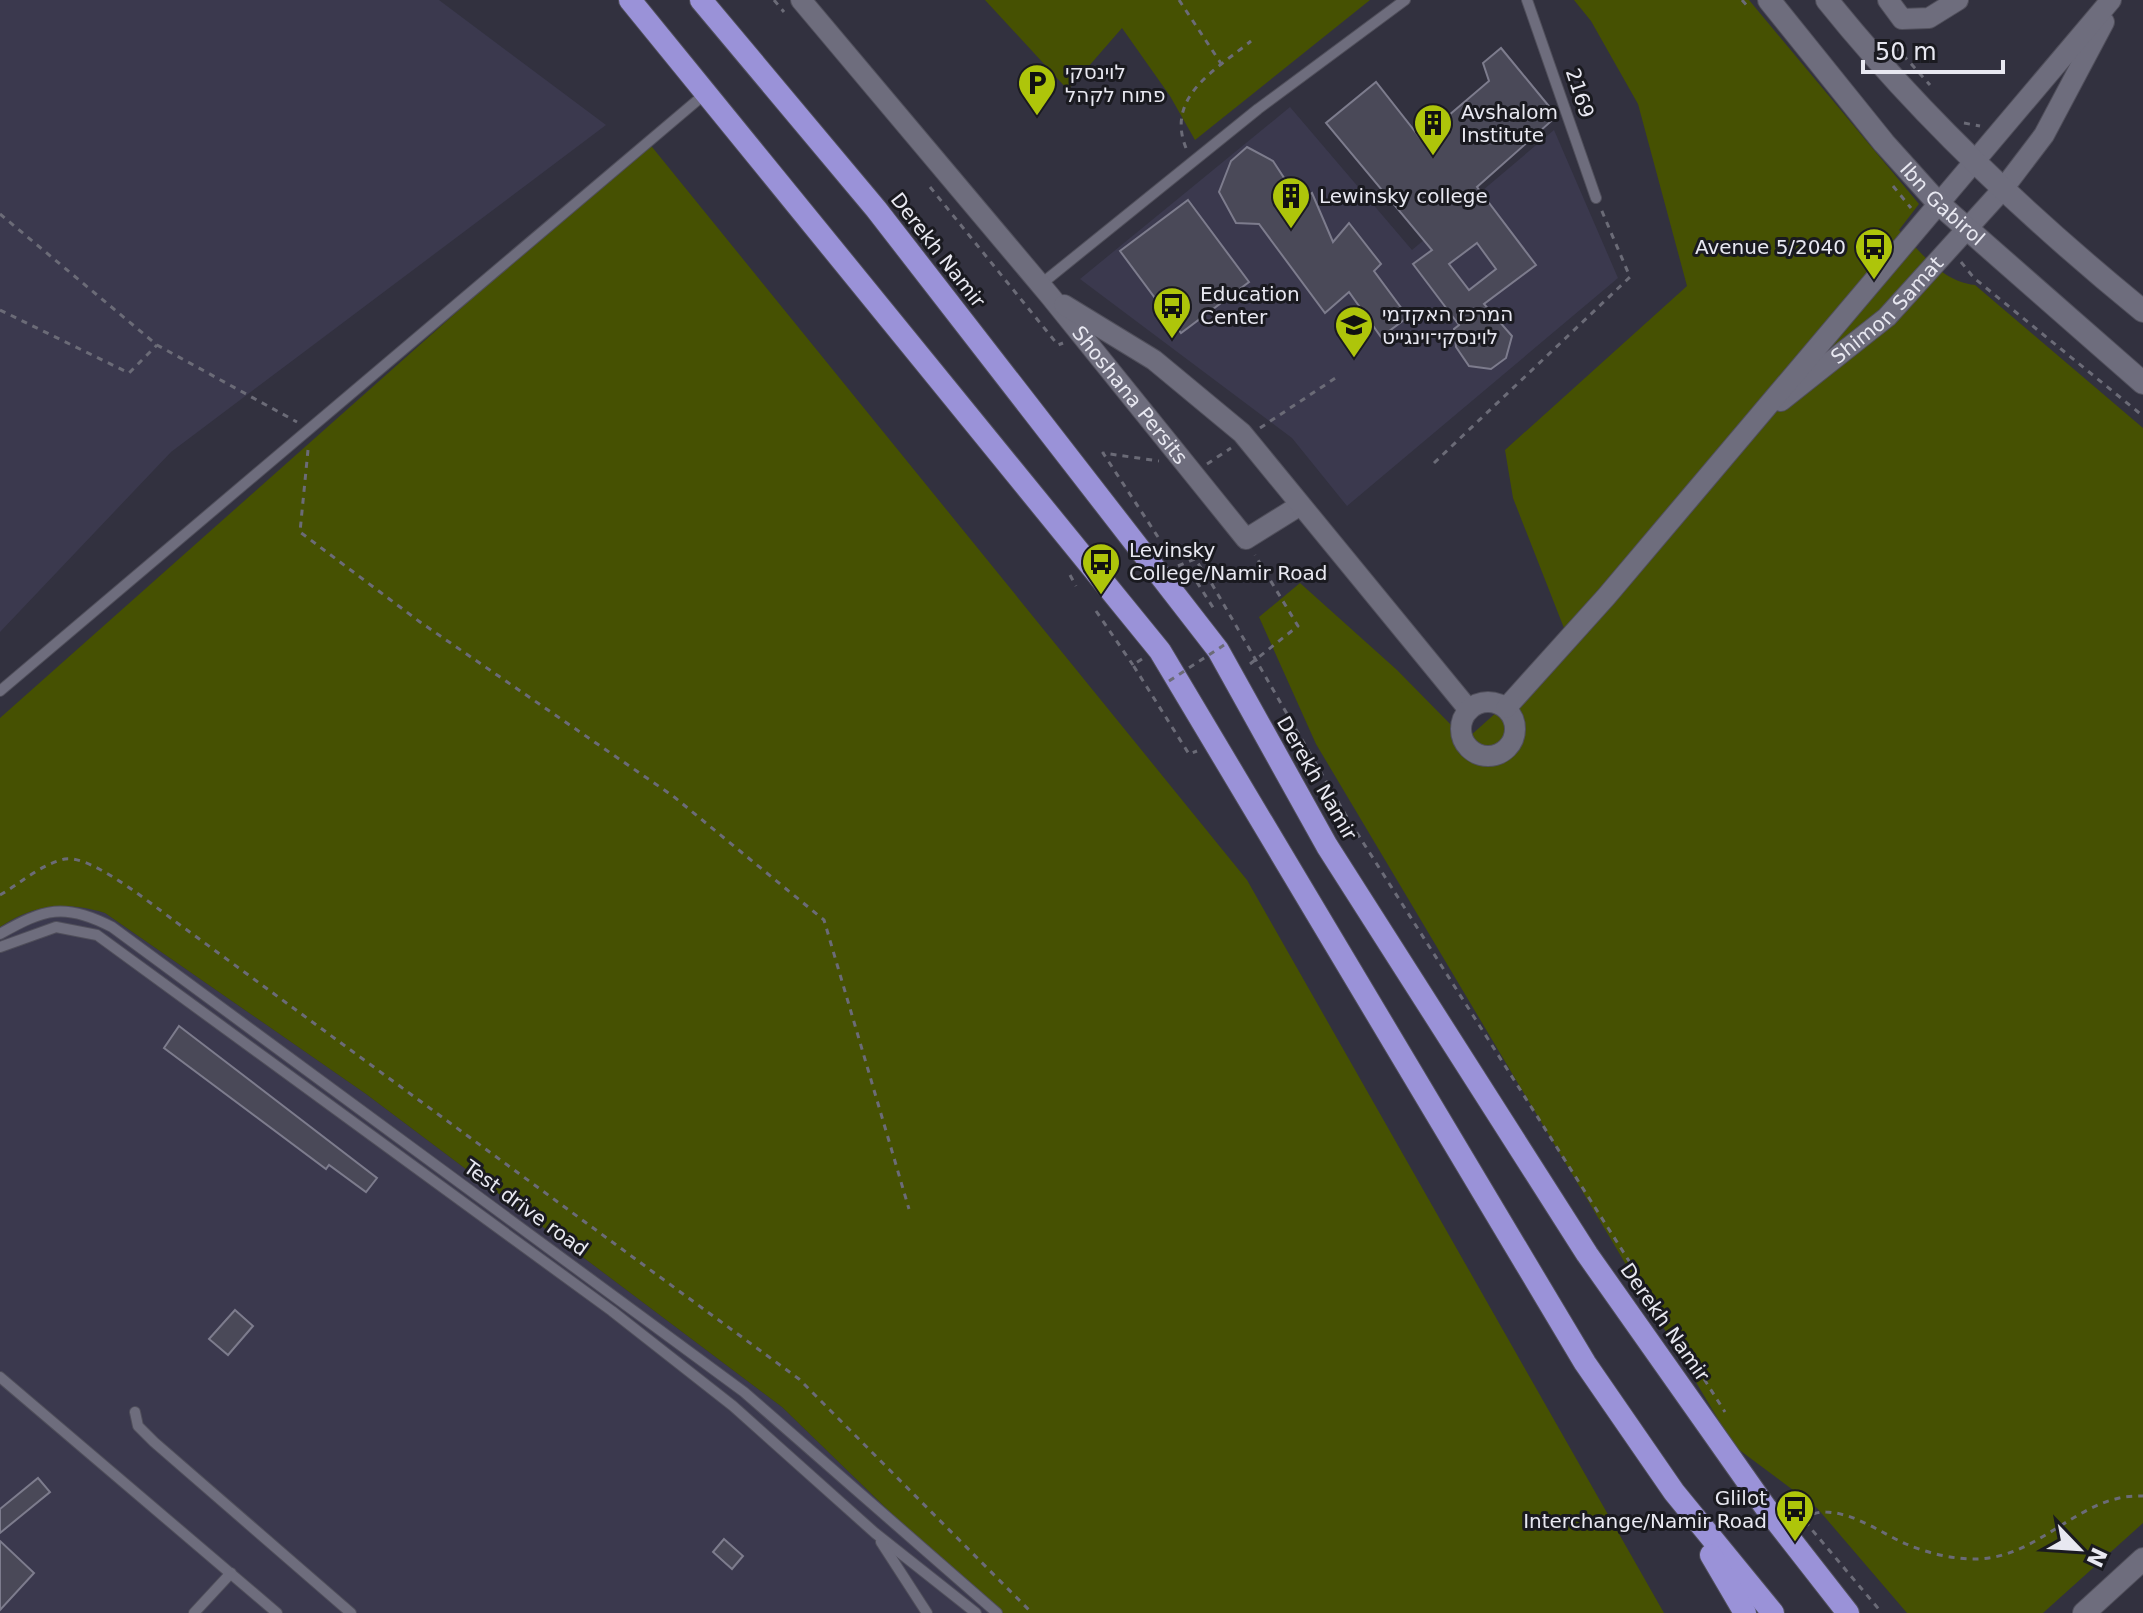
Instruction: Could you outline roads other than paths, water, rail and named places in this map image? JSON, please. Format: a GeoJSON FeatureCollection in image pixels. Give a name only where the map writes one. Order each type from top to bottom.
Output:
{"type":"FeatureCollection","features":[{"type":"Feature","properties":{"kind":"highway"},"geometry":{"type":"LineString","coordinates":[[630,0],[1160,651],[1585,1363],[1674,1492],[1745,1613]]}},
{"type":"Feature","properties":{"kind":"highway","name":"Derekh Namir"},"geometry":{"type":"LineString","coordinates":[[701,0],[876,209],[1218,650],[1327,846],[1587,1254],[1766,1508],[1848,1613]]}},
{"type":"Feature","properties":{"kind":"highway"},"geometry":{"type":"LineString","coordinates":[[1674,1492],[1773,1613]]}},
{"type":"Feature","properties":{"kind":"street","name":"Shoshana Persits"},"geometry":{"type":"LineString","coordinates":[[801,0],[1045,290],[1246,539],[1299,506]]}},
{"type":"Feature","properties":{"kind":"street","name":"Ibn Gabirol"},"geometry":{"type":"LineString","coordinates":[[1769,0],[1884,143],[1938,203],[2143,383]]}},
{"type":"Feature","properties":{"kind":"street"},"geometry":{"type":"LineString","coordinates":[[1827,0],[1886,74],[1973,162],[2143,311]]}},
{"type":"Feature","properties":{"kind":"street"},"geometry":{"type":"LineString","coordinates":[[1888,0],[1902,19],[1929,18],[1958,0]]}},
{"type":"Feature","properties":{"kind":"street","name":"Shimon Samat"},"geometry":{"type":"LineString","coordinates":[[1506,708],[1596,609],[2111,0]]}},
{"type":"Feature","properties":{"kind":"street","name":"Shimon Samat"},"geometry":{"type":"LineString","coordinates":[[1739,438],[1887,317],[1951,250],[2044,135],[2118,0]]}},
{"type":"Feature","properties":{"kind":"street"},"geometry":{"type":"LineString","coordinates":[[1045,290],[1154,360],[1246,438],[1469,710]]}},
{"type":"Feature","properties":{"kind":"street"},"geometry":{"type":"LineString","coordinates":[[1489,702],[1506,708],[1514,723],[1512,741],[1506,748],[1490,756],[1473,752],[1462,738],[1462,720],[1469,710],[1489,702]]}},
{"type":"Feature","properties":{"kind":"street"},"geometry":{"type":"LineString","coordinates":[[2084,1613],[2143,1559]]}},
{"type":"Feature","properties":{"kind":"lane"},"geometry":{"type":"LineString","coordinates":[[1045,290],[1192,162],[1405,0]]}},
{"type":"Feature","properties":{"kind":"lane","name":"2169"},"geometry":{"type":"LineString","coordinates":[[1527,0],[1596,198]]}},
{"type":"Feature","properties":{"kind":"lane"},"geometry":{"type":"LineString","coordinates":[[0,691],[706,93]]}},
{"type":"Feature","properties":{"kind":"lane","name":"Test drive road"},"geometry":{"type":"LineString","coordinates":[[0,934],[34,915],[61,909],[92,917],[112,927],[744,1392],[997,1613]]}},
{"type":"Feature","properties":{"kind":"lane","name":"Test drive road"},"geometry":{"type":"LineString","coordinates":[[0,947],[56,927],[77,928],[97,935],[612,1311],[733,1406],[875,1533],[976,1613]]}},
{"type":"Feature","properties":{"kind":"lane"},"geometry":{"type":"LineString","coordinates":[[0,1377],[231,1573],[264,1609],[277,1613]]}},
{"type":"Feature","properties":{"kind":"lane"},"geometry":{"type":"LineString","coordinates":[[135,1412],[138,1426],[154,1442],[351,1613]]}},
{"type":"Feature","properties":{"kind":"lane"},"geometry":{"type":"LineString","coordinates":[[875,1533],[927,1613]]}},
{"type":"Feature","properties":{"kind":"lane"},"geometry":{"type":"LineString","coordinates":[[194,1613],[231,1573]]}},
{"type":"Feature","properties":{"kind":"place","name":"לוינסקי פתוח לקהל"},"geometry":{"type":"Point","coordinates":[1037,117]}},
{"type":"Feature","properties":{"kind":"place","name":"Avshalom Institute"},"geometry":{"type":"Point","coordinates":[1433,157]}},
{"type":"Feature","properties":{"kind":"place","name":"Lewinsky college"},"geometry":{"type":"Point","coordinates":[1291,230]}},
{"type":"Feature","properties":{"kind":"place","name":"Avenue 5/2040"},"geometry":{"type":"Point","coordinates":[1874,281]}},
{"type":"Feature","properties":{"kind":"place","name":"Education Center"},"geometry":{"type":"Point","coordinates":[1172,340]}},
{"type":"Feature","properties":{"kind":"place","name":"המרכז האקדמי לוינסקי־וינגייט"},"geometry":{"type":"Point","coordinates":[1354,359]}},
{"type":"Feature","properties":{"kind":"place","name":"Levinsky College/Namir Road"},"geometry":{"type":"Point","coordinates":[1101,596]}},
{"type":"Feature","properties":{"kind":"place","name":"Glilot Interchange/Namir Road"},"geometry":{"type":"Point","coordinates":[1795,1543]}}]}
